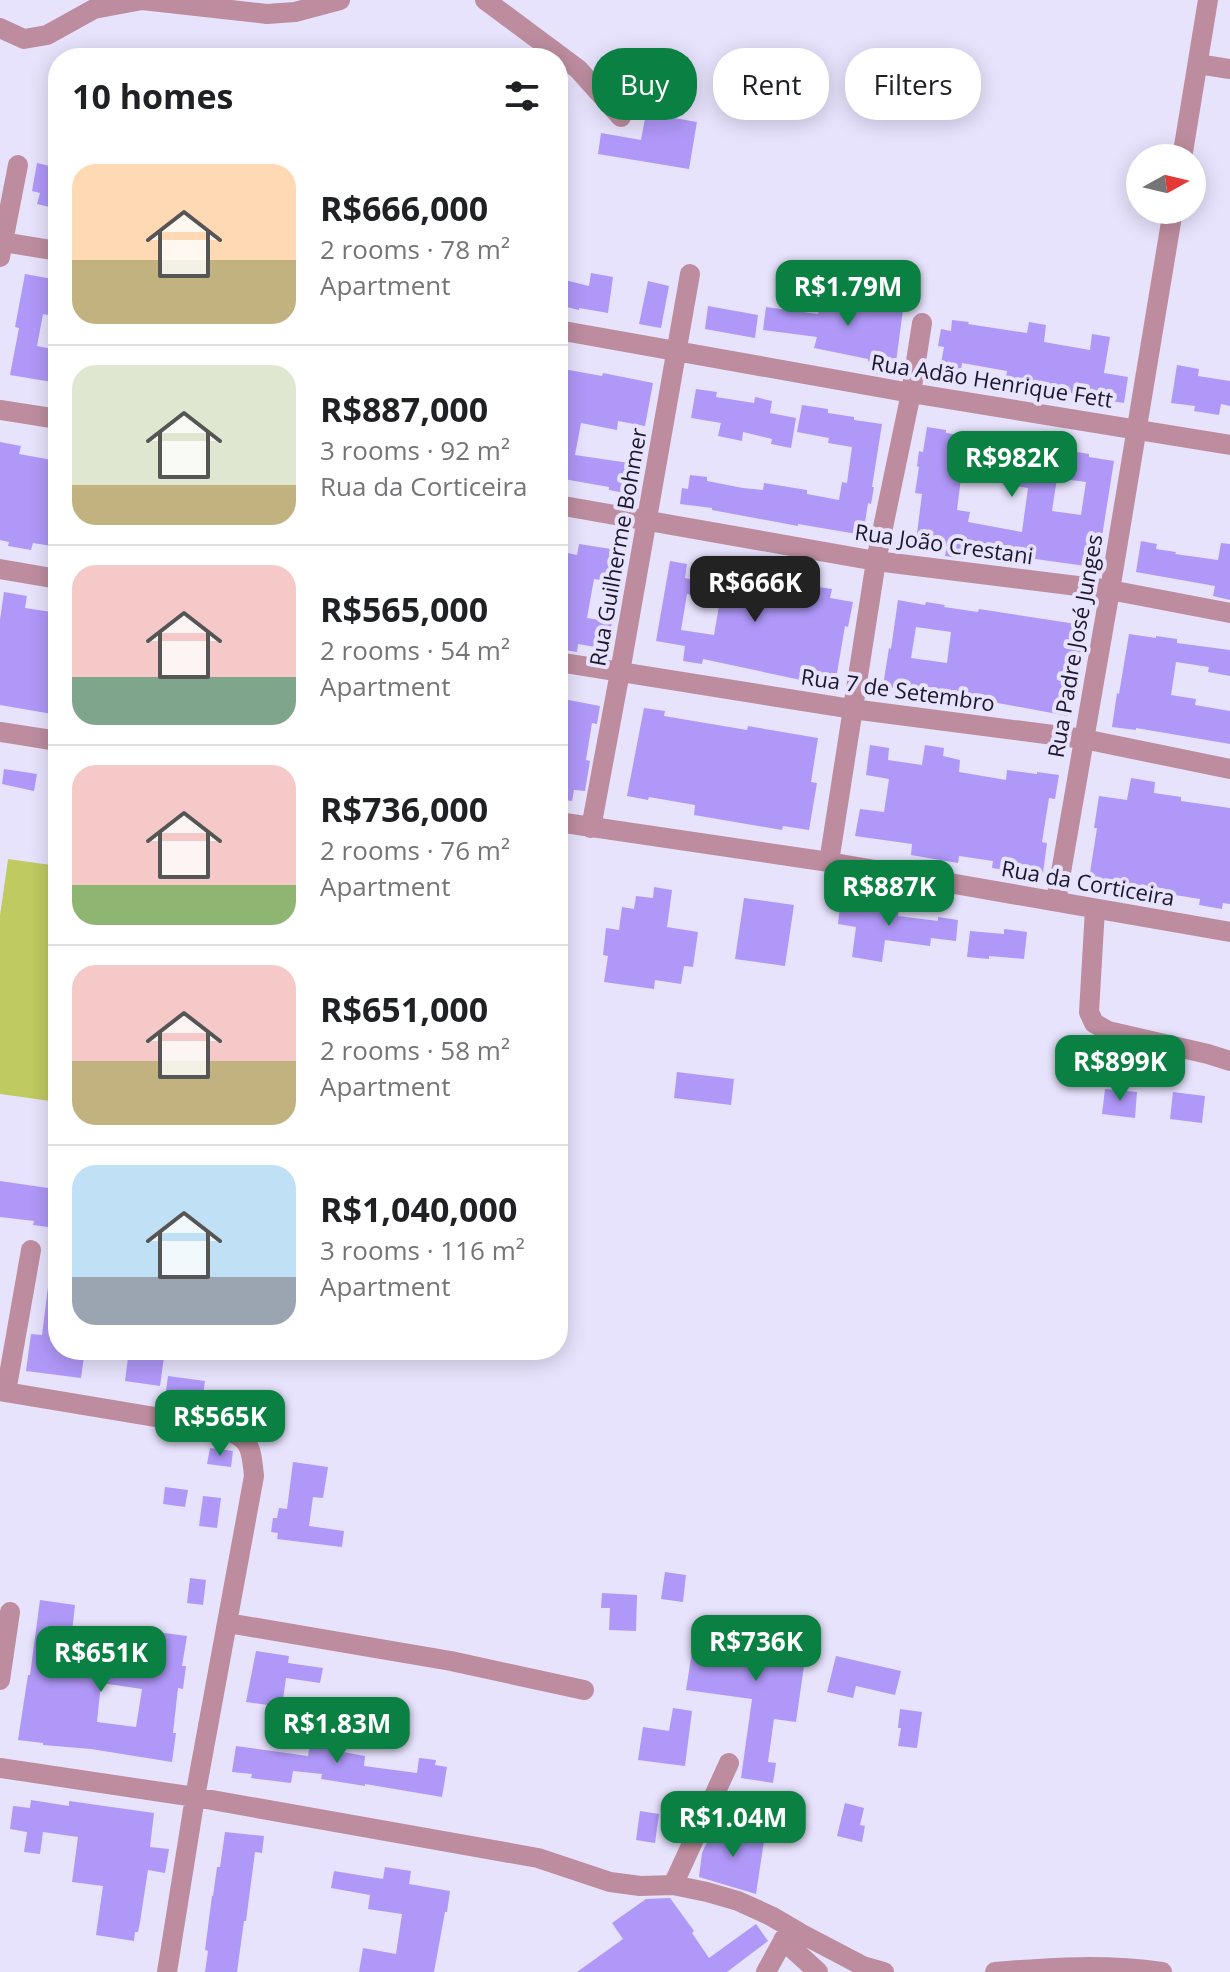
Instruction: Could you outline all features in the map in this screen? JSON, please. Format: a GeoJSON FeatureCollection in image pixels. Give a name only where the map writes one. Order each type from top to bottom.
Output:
{"type":"FeatureCollection","features":[{"type":"Feature","properties":{"kind":"street"},"geometry":{"type":"LineString","coordinates":[[0,28],[24,39],[47,35],[94,9],[142,0],[267,14],[295,12],[340,0]]}},
{"type":"Feature","properties":{"kind":"street"},"geometry":{"type":"LineString","coordinates":[[485,0],[550,48]]}},
{"type":"Feature","properties":{"kind":"street"},"geometry":{"type":"LineString","coordinates":[[1184,144],[1208,0]]}},
{"type":"Feature","properties":{"kind":"street"},"geometry":{"type":"LineString","coordinates":[[568,62],[592,85]]}},
{"type":"Feature","properties":{"kind":"street"},"geometry":{"type":"LineString","coordinates":[[1198,64],[1230,69]]}},
{"type":"Feature","properties":{"kind":"street"},"geometry":{"type":"LineString","coordinates":[[18,165],[1,249],[48,251]]}},
{"type":"Feature","properties":{"kind":"street","name":"Rua Padre José Junges"},"geometry":{"type":"LineString","coordinates":[[1056,901],[1171,224]]}},
{"type":"Feature","properties":{"kind":"street","name":"Rua Guilherme Bohmer"},"geometry":{"type":"LineString","coordinates":[[591,828],[690,274]]}},
{"type":"Feature","properties":{"kind":"street"},"geometry":{"type":"LineString","coordinates":[[829,862],[876,561],[911,393],[922,323]]}},
{"type":"Feature","properties":{"kind":"street","name":"Rua Adão Henrique Fett"},"geometry":{"type":"LineString","coordinates":[[568,332],[911,393],[1230,445]]}},
{"type":"Feature","properties":{"kind":"street"},"geometry":{"type":"LineString","coordinates":[[0,410],[48,417]]}},
{"type":"Feature","properties":{"kind":"street","name":"Rua João Crestani"},"geometry":{"type":"LineString","coordinates":[[568,507],[876,561],[1110,590],[1230,613]]}},
{"type":"Feature","properties":{"kind":"street"},"geometry":{"type":"LineString","coordinates":[[0,569],[48,577]]}},
{"type":"Feature","properties":{"kind":"street","name":"Rua 7 de Setembro"},"geometry":{"type":"LineString","coordinates":[[568,664],[852,709],[1084,739],[1230,769]]}},
{"type":"Feature","properties":{"kind":"street"},"geometry":{"type":"LineString","coordinates":[[0,732],[48,739]]}},
{"type":"Feature","properties":{"kind":"street","name":"Rua da Corticeira"},"geometry":{"type":"LineString","coordinates":[[568,824],[829,862],[1230,932]]}},
{"type":"Feature","properties":{"kind":"street"},"geometry":{"type":"LineString","coordinates":[[1095,909],[1089,1012],[1094,1023],[1108,1031],[1230,1061]]}},
{"type":"Feature","properties":{"kind":"street"},"geometry":{"type":"LineString","coordinates":[[31,1250],[3,1391],[221,1428],[240,1434],[251,1448],[254,1476],[195,1797],[167,1972]]}},
{"type":"Feature","properties":{"kind":"street"},"geometry":{"type":"LineString","coordinates":[[0,1680],[10,1612]]}},
{"type":"Feature","properties":{"kind":"street"},"geometry":{"type":"LineString","coordinates":[[228,1623],[451,1661],[584,1690]]}},
{"type":"Feature","properties":{"kind":"street"},"geometry":{"type":"LineString","coordinates":[[673,1885],[729,1763]]}},
{"type":"Feature","properties":{"kind":"street"},"geometry":{"type":"LineString","coordinates":[[0,1768],[195,1797],[538,1858],[610,1882],[640,1886],[673,1885],[738,1901],[771,1916],[818,1972]]}},
{"type":"Feature","properties":{"kind":"street"},"geometry":{"type":"LineString","coordinates":[[766,1972],[787,1934]]}},
{"type":"Feature","properties":{"kind":"street"},"geometry":{"type":"LineString","coordinates":[[787,1934],[884,1972]]}},
{"type":"Feature","properties":{"kind":"street"},"geometry":{"type":"LineString","coordinates":[[995,1972],[1127,1967],[1162,1972]]}},
{"type":"Feature","properties":{"kind":"green space"},"geometry":{"type":"Polygon","coordinates":[[[8,859],[48,865],[48,1101],[0,1094],[0,916],[8,859]]]}},
{"type":"Feature","properties":{"kind":"building"},"geometry":{"type":"Polygon","coordinates":[[[645,120],[697,122],[689,169],[598,154],[601,133],[641,140],[645,120]]]}},
{"type":"Feature","properties":{"kind":"building"},"geometry":{"type":"Polygon","coordinates":[[[37,163],[48,166],[48,207],[37,204],[40,193],[32,191],[37,163]]]}},
{"type":"Feature","properties":{"kind":"building"},"geometry":{"type":"Polygon","coordinates":[[[591,273],[613,277],[608,313],[568,307],[568,281],[589,286],[591,273]]]}},
{"type":"Feature","properties":{"kind":"building"},"geometry":{"type":"Polygon","coordinates":[[[25,274],[48,278],[48,315],[43,314],[37,346],[48,348],[48,381],[10,375],[19,328],[15,327],[25,274]]]}},
{"type":"Feature","properties":{"kind":"building"},"geometry":{"type":"Polygon","coordinates":[[[648,281],[669,286],[661,328],[639,324],[648,281]]]}},
{"type":"Feature","properties":{"kind":"building"},"geometry":{"type":"Polygon","coordinates":[[[824,290],[878,302],[878,298],[904,302],[894,377],[869,372],[868,359],[814,348],[817,337],[763,330],[766,307],[818,314],[824,290]]]}},
{"type":"Feature","properties":{"kind":"building"},"geometry":{"type":"Polygon","coordinates":[[[708,306],[758,315],[755,338],[705,329],[708,306]]]}},
{"type":"Feature","properties":{"kind":"building"},"geometry":{"type":"Polygon","coordinates":[[[952,320],[1027,333],[1029,322],[1046,325],[1044,342],[1090,350],[1092,334],[1110,337],[1104,373],[1128,377],[1124,403],[1005,382],[1007,371],[962,363],[960,377],[939,374],[944,347],[938,346],[941,329],[951,331],[952,320]]]}},
{"type":"Feature","properties":{"kind":"building"},"geometry":{"type":"Polygon","coordinates":[[[1177,365],[1199,369],[1198,376],[1230,381],[1230,406],[1221,404],[1219,415],[1194,411],[1195,406],[1171,403],[1177,365]]]}},
{"type":"Feature","properties":{"kind":"building"},"geometry":{"type":"Polygon","coordinates":[[[568,370],[653,383],[645,426],[618,421],[617,430],[581,423],[575,455],[636,464],[630,494],[609,490],[609,487],[568,480],[568,370]]]}},
{"type":"Feature","properties":{"kind":"building"},"geometry":{"type":"Polygon","coordinates":[[[696,389],[717,392],[716,397],[754,403],[755,397],[772,401],[770,413],[796,418],[791,448],[771,444],[772,439],[743,432],[742,441],[718,436],[721,423],[691,418],[696,389]]]}},
{"type":"Feature","properties":{"kind":"building"},"geometry":{"type":"Polygon","coordinates":[[[802,405],[828,409],[828,413],[854,417],[854,420],[882,424],[874,487],[863,535],[680,504],[682,488],[688,489],[690,475],[743,488],[763,490],[764,483],[807,490],[807,494],[839,500],[842,482],[847,483],[852,447],[828,443],[829,438],[797,432],[802,405]]]}},
{"type":"Feature","properties":{"kind":"building"},"geometry":{"type":"Polygon","coordinates":[[[927,427],[978,440],[1023,443],[1114,461],[1100,549],[1103,550],[1100,568],[1021,557],[1022,552],[981,545],[980,551],[968,549],[966,559],[945,556],[947,546],[916,541],[922,494],[915,493],[917,466],[919,451],[923,452],[927,427]],[[972,473],[971,479],[961,478],[957,510],[970,512],[968,522],[1022,532],[1028,488],[1003,484],[1004,478],[972,473]],[[1057,478],[1052,511],[1081,515],[1086,482],[1057,478]]]}},
{"type":"Feature","properties":{"kind":"building"},"geometry":{"type":"Polygon","coordinates":[[[0,442],[21,446],[19,454],[48,459],[48,545],[33,543],[31,550],[8,546],[9,542],[0,540],[0,442]]]}},
{"type":"Feature","properties":{"kind":"building"},"geometry":{"type":"Polygon","coordinates":[[[1141,541],[1157,544],[1156,549],[1175,554],[1218,560],[1221,543],[1230,544],[1230,600],[1213,596],[1215,586],[1136,572],[1141,541]]]}},
{"type":"Feature","properties":{"kind":"building"},"geometry":{"type":"Polygon","coordinates":[[[579,544],[624,551],[620,583],[594,579],[587,618],[612,622],[607,649],[578,644],[577,652],[568,651],[568,553],[577,555],[579,544]]]}},
{"type":"Feature","properties":{"kind":"building"},"geometry":{"type":"Polygon","coordinates":[[[670,561],[687,564],[685,578],[726,586],[729,566],[748,570],[747,576],[832,589],[830,598],[853,602],[848,627],[845,626],[836,679],[811,675],[810,682],[703,659],[702,664],[683,661],[685,646],[656,641],[670,561]],[[687,594],[681,630],[714,635],[720,600],[687,594]]]}},
{"type":"Feature","properties":{"kind":"building"},"geometry":{"type":"Polygon","coordinates":[[[4,592],[27,596],[25,608],[48,611],[48,713],[0,705],[0,620],[4,592]]]}},
{"type":"Feature","properties":{"kind":"building"},"geometry":{"type":"Polygon","coordinates":[[[898,600],[1089,626],[1077,684],[1072,683],[1068,716],[987,701],[986,704],[959,700],[958,709],[925,704],[926,693],[883,686],[898,600]],[[916,627],[911,658],[947,663],[951,632],[916,627]]]}},
{"type":"Feature","properties":{"kind":"building"},"geometry":{"type":"Polygon","coordinates":[[[1129,634],[1177,639],[1177,643],[1230,650],[1230,676],[1208,672],[1209,667],[1176,662],[1171,695],[1196,699],[1195,705],[1230,711],[1230,744],[1136,728],[1112,727],[1129,634]]]}},
{"type":"Feature","properties":{"kind":"building"},"geometry":{"type":"Polygon","coordinates":[[[568,700],[600,706],[597,724],[592,723],[585,791],[574,790],[572,801],[568,800],[568,700]]]}},
{"type":"Feature","properties":{"kind":"building"},"geometry":{"type":"Polygon","coordinates":[[[644,708],[665,711],[664,716],[818,738],[811,782],[817,783],[809,830],[783,826],[782,830],[694,815],[695,805],[627,796],[644,708]]]}},
{"type":"Feature","properties":{"kind":"building"},"geometry":{"type":"Polygon","coordinates":[[[870,745],[889,748],[888,760],[922,765],[925,745],[944,748],[943,756],[960,760],[959,772],[1006,780],[1007,770],[1059,775],[1055,799],[1049,798],[1042,842],[1047,843],[1043,873],[992,868],[993,861],[959,856],[958,863],[911,855],[912,844],[855,836],[860,809],[884,812],[889,779],[866,775],[870,745]]]}},
{"type":"Feature","properties":{"kind":"building"},"geometry":{"type":"Polygon","coordinates":[[[4,769],[37,774],[34,791],[2,784],[4,769]]]}},
{"type":"Feature","properties":{"kind":"building"},"geometry":{"type":"Polygon","coordinates":[[[1131,778],[1155,782],[1154,793],[1181,797],[1181,801],[1230,808],[1230,904],[1223,903],[1222,909],[1199,905],[1200,899],[1089,879],[1099,796],[1127,800],[1131,778]]]}},
{"type":"Feature","properties":{"kind":"building"},"geometry":{"type":"Polygon","coordinates":[[[654,887],[672,890],[667,927],[698,932],[693,967],[684,966],[681,984],[655,980],[654,989],[604,982],[608,956],[603,955],[606,928],[619,930],[622,907],[634,909],[636,896],[653,898],[654,887]]]}},
{"type":"Feature","properties":{"kind":"building"},"geometry":{"type":"Polygon","coordinates":[[[841,897],[899,907],[898,916],[958,920],[956,941],[931,938],[930,946],[885,940],[882,962],[852,957],[856,927],[838,924],[841,897]]]}},
{"type":"Feature","properties":{"kind":"building"},"geometry":{"type":"Polygon","coordinates":[[[744,898],[794,905],[785,966],[735,959],[744,898]]]}},
{"type":"Feature","properties":{"kind":"building"},"geometry":{"type":"Polygon","coordinates":[[[1004,929],[1027,932],[1024,959],[967,957],[970,931],[1004,934],[1004,929]]]}},
{"type":"Feature","properties":{"kind":"building"},"geometry":{"type":"Polygon","coordinates":[[[677,1072],[734,1079],[731,1105],[674,1098],[677,1072]]]}},
{"type":"Feature","properties":{"kind":"building"},"geometry":{"type":"Polygon","coordinates":[[[1105,1089],[1137,1092],[1135,1118],[1102,1114],[1105,1089]]]}},
{"type":"Feature","properties":{"kind":"building"},"geometry":{"type":"Polygon","coordinates":[[[1173,1092],[1205,1096],[1202,1123],[1170,1119],[1173,1092]]]}},
{"type":"Feature","properties":{"kind":"building"},"geometry":{"type":"Polygon","coordinates":[[[0,1181],[48,1188],[48,1227],[33,1225],[34,1221],[0,1217],[0,1181]]]}},
{"type":"Feature","properties":{"kind":"building"},"geometry":{"type":"Polygon","coordinates":[[[48,1287],[48,1360],[84,1360],[81,1378],[26,1371],[31,1334],[42,1335],[48,1287]]]}},
{"type":"Feature","properties":{"kind":"building"},"geometry":{"type":"Polygon","coordinates":[[[128,1360],[164,1360],[160,1386],[125,1381],[128,1360]]]}},
{"type":"Feature","properties":{"kind":"building"},"geometry":{"type":"Polygon","coordinates":[[[168,1376],[205,1381],[203,1396],[166,1391],[168,1376]]]}},
{"type":"Feature","properties":{"kind":"building"},"geometry":{"type":"Polygon","coordinates":[[[210,1448],[233,1451],[231,1467],[207,1464],[210,1448]]]}},
{"type":"Feature","properties":{"kind":"building"},"geometry":{"type":"Polygon","coordinates":[[[293,1462],[328,1467],[323,1498],[313,1497],[309,1526],[344,1531],[342,1547],[277,1539],[278,1533],[271,1532],[273,1518],[277,1518],[279,1508],[287,1509],[293,1462]]]}},
{"type":"Feature","properties":{"kind":"building"},"geometry":{"type":"Polygon","coordinates":[[[165,1487],[188,1490],[185,1507],[163,1504],[165,1487]]]}},
{"type":"Feature","properties":{"kind":"building"},"geometry":{"type":"Polygon","coordinates":[[[203,1496],[221,1498],[217,1528],[199,1526],[203,1496]]]}},
{"type":"Feature","properties":{"kind":"building"},"geometry":{"type":"Polygon","coordinates":[[[665,1572],[686,1575],[683,1602],[661,1599],[665,1572]]]}},
{"type":"Feature","properties":{"kind":"building"},"geometry":{"type":"Polygon","coordinates":[[[190,1578],[206,1580],[203,1605],[187,1603],[190,1578]]]}},
{"type":"Feature","properties":{"kind":"building"},"geometry":{"type":"Polygon","coordinates":[[[602,1593],[637,1595],[636,1631],[609,1630],[610,1608],[601,1608],[602,1593]]]}},
{"type":"Feature","properties":{"kind":"building"},"geometry":{"type":"Polygon","coordinates":[[[40,1600],[75,1605],[70,1650],[84,1651],[82,1665],[112,1669],[114,1654],[154,1660],[157,1632],[187,1636],[182,1666],[186,1666],[183,1689],[178,1688],[172,1762],[18,1740],[40,1600]],[[101,1683],[97,1722],[136,1727],[142,1689],[101,1683]]]}},
{"type":"Feature","properties":{"kind":"building"},"geometry":{"type":"Polygon","coordinates":[[[726,1622],[809,1631],[796,1722],[774,1719],[768,1762],[776,1763],[773,1783],[741,1778],[752,1699],[686,1690],[692,1652],[721,1656],[726,1622]]]}},
{"type":"Feature","properties":{"kind":"building"},"geometry":{"type":"Polygon","coordinates":[[[256,1651],[289,1656],[288,1663],[323,1668],[320,1683],[286,1678],[282,1707],[246,1702],[256,1651]]]}},
{"type":"Feature","properties":{"kind":"building"},"geometry":{"type":"Polygon","coordinates":[[[836,1656],[901,1671],[895,1695],[856,1686],[853,1698],[827,1692],[836,1656]]]}},
{"type":"Feature","properties":{"kind":"building"},"geometry":{"type":"Polygon","coordinates":[[[673,1708],[692,1711],[685,1766],[638,1760],[643,1727],[669,1731],[673,1708]]]}},
{"type":"Feature","properties":{"kind":"building"},"geometry":{"type":"Polygon","coordinates":[[[900,1709],[922,1712],[917,1748],[898,1746],[900,1709]]]}},
{"type":"Feature","properties":{"kind":"building"},"geometry":{"type":"Polygon","coordinates":[[[315,1711],[333,1714],[330,1728],[341,1729],[338,1751],[365,1756],[364,1766],[417,1773],[419,1758],[436,1760],[435,1765],[447,1767],[442,1797],[321,1779],[322,1774],[293,1771],[291,1783],[251,1778],[252,1774],[232,1772],[236,1746],[308,1756],[315,1711]]]}},
{"type":"Feature","properties":{"kind":"building"},"geometry":{"type":"Polygon","coordinates":[[[31,1800],[69,1806],[69,1801],[154,1813],[150,1847],[169,1849],[165,1873],[148,1870],[134,1941],[96,1935],[103,1886],[72,1882],[78,1837],[43,1832],[40,1854],[24,1852],[27,1832],[10,1829],[13,1806],[30,1808],[31,1800]]]}},
{"type":"Feature","properties":{"kind":"building"},"geometry":{"type":"Polygon","coordinates":[[[845,1803],[864,1808],[860,1825],[865,1826],[862,1842],[837,1836],[845,1803]]]}},
{"type":"Feature","properties":{"kind":"building"},"geometry":{"type":"Polygon","coordinates":[[[640,1811],[659,1814],[655,1843],[636,1840],[640,1811]]]}},
{"type":"Feature","properties":{"kind":"building"},"geometry":{"type":"Polygon","coordinates":[[[714,1827],[765,1834],[756,1894],[699,1877],[702,1853],[714,1827]]]}},
{"type":"Feature","properties":{"kind":"building"},"geometry":{"type":"Polygon","coordinates":[[[225,1832],[264,1836],[262,1853],[255,1852],[237,1972],[205,1972],[212,1896],[225,1832]]]}},
{"type":"Feature","properties":{"kind":"building"},"geometry":{"type":"Polygon","coordinates":[[[385,1867],[411,1871],[409,1884],[450,1891],[434,1972],[359,1972],[363,1948],[396,1954],[402,1914],[368,1909],[370,1895],[331,1888],[334,1871],[383,1879],[385,1867]]]}},
{"type":"Feature","properties":{"kind":"building"},"geometry":{"type":"Polygon","coordinates":[[[670,1898],[709,1958],[756,1924],[768,1941],[727,1972],[577,1972],[623,1939],[612,1923],[646,1899],[670,1898]]]}}]}
